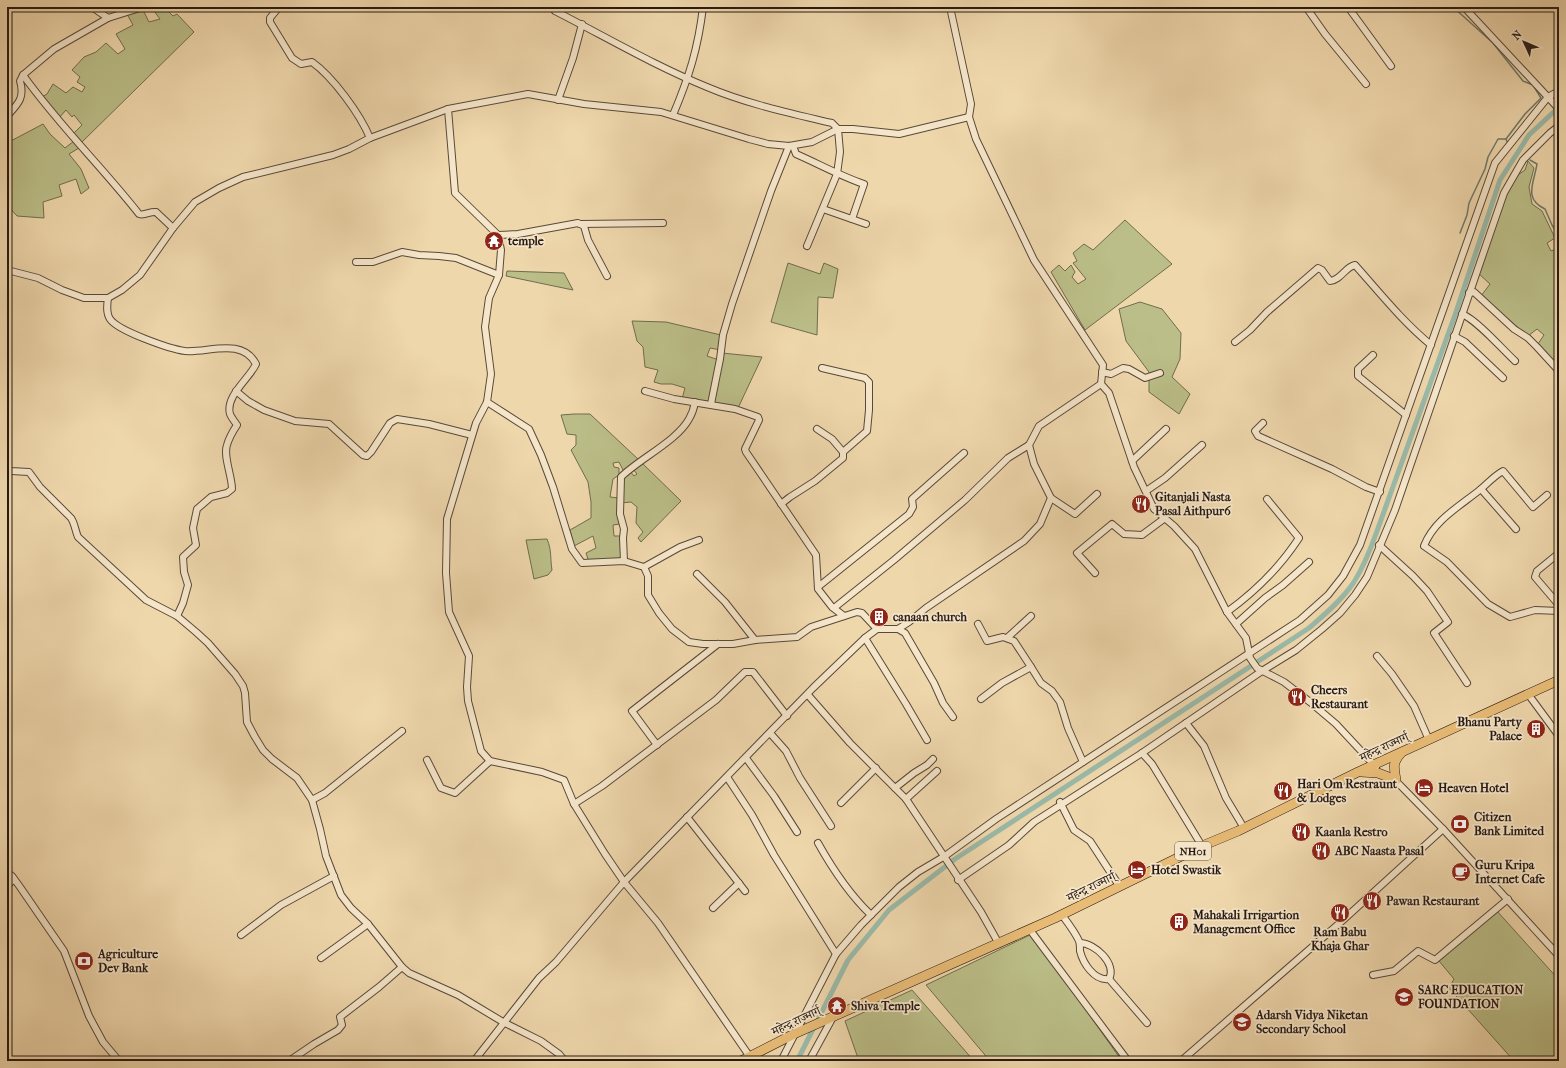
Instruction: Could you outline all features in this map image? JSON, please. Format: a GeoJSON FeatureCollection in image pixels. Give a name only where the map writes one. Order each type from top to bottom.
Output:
{"type":"FeatureCollection","features":[{"type":"Feature","properties":{"kind":"highway","name":"महेन्द्र राज्मार्ग्"},"geometry":{"type":"LineString","coordinates":[[741,1061],[798,1033],[1030,930],[1358,772],[1559,680]]}},
{"type":"Feature","properties":{"kind":"highway"},"geometry":{"type":"LineString","coordinates":[[1358,772],[1378,774],[1396,780],[1394,765],[1396,759],[1402,752]]}},
{"type":"Feature","properties":{"kind":"street"},"geometry":{"type":"LineString","coordinates":[[92,7],[108,18]]}},
{"type":"Feature","properties":{"kind":"street"},"geometry":{"type":"LineString","coordinates":[[7,116],[20,101],[22,90],[20,81],[23,75],[54,49],[108,18],[143,7]]}},
{"type":"Feature","properties":{"kind":"street"},"geometry":{"type":"LineString","coordinates":[[279,7],[270,18],[270,22],[292,58],[301,64],[312,62],[321,68],[353,107],[370,138]]}},
{"type":"Feature","properties":{"kind":"street"},"geometry":{"type":"LineString","coordinates":[[552,7],[555,11],[688,79],[762,105],[832,123],[838,129],[840,152],[837,174],[807,246]]}},
{"type":"Feature","properties":{"kind":"street"},"geometry":{"type":"LineString","coordinates":[[673,115],[688,79],[696,52],[703,7]]}},
{"type":"Feature","properties":{"kind":"street"},"geometry":{"type":"LineString","coordinates":[[834,608],[965,500],[1008,458],[1029,445],[1039,426],[1100,384],[1102,365],[1034,260],[976,139],[969,117],[971,104],[950,7]]}},
{"type":"Feature","properties":{"kind":"street"},"geometry":{"type":"LineString","coordinates":[[1306,7],[1325,34],[1366,84]]}},
{"type":"Feature","properties":{"kind":"street"},"geometry":{"type":"LineString","coordinates":[[1348,7],[1391,66]]}},
{"type":"Feature","properties":{"kind":"street"},"geometry":{"type":"LineString","coordinates":[[1464,7],[1559,108]]}},
{"type":"Feature","properties":{"kind":"street"},"geometry":{"type":"LineString","coordinates":[[558,100],[573,58],[582,24]]}},
{"type":"Feature","properties":{"kind":"street"},"geometry":{"type":"LineString","coordinates":[[23,75],[119,188],[139,214],[142,215],[153,211],[156,212],[173,228]]}},
{"type":"Feature","properties":{"kind":"street"},"geometry":{"type":"LineString","coordinates":[[781,1061],[798,1033],[836,954],[871,915],[899,887],[918,872],[946,858],[996,819],[1300,620],[1328,595],[1342,576],[1360,545],[1495,163],[1549,97],[1559,91]]}},
{"type":"Feature","properties":{"kind":"street"},"geometry":{"type":"LineString","coordinates":[[7,270],[38,278],[62,290],[84,298],[108,298],[122,290],[140,275],[173,228],[195,202],[220,188],[243,177],[333,155],[349,149],[370,138],[448,109],[528,94],[558,100],[661,112],[755,141],[791,146],[812,142],[838,129],[853,129],[899,134],[969,117]]}},
{"type":"Feature","properties":{"kind":"street"},"geometry":{"type":"LineString","coordinates":[[448,109],[455,193],[498,235],[501,250],[499,275],[489,298],[484,327],[492,374],[487,402],[476,422],[447,519],[446,573],[449,612],[469,656],[467,686],[468,701],[481,751],[490,761],[542,772],[564,780],[574,804],[624,882],[658,923],[750,1057]]}},
{"type":"Feature","properties":{"kind":"street"},"geometry":{"type":"LineString","coordinates":[[958,880],[1009,845],[1034,822],[1142,753],[1186,723],[1259,669],[1296,650],[1340,613],[1356,595],[1367,577],[1394,510],[1504,193],[1523,160],[1559,126]]}},
{"type":"Feature","properties":{"kind":"street"},"geometry":{"type":"LineString","coordinates":[[791,146],[796,154],[837,174],[864,184],[852,219]]}},
{"type":"Feature","properties":{"kind":"street"},"geometry":{"type":"LineString","coordinates":[[711,404],[724,335],[732,304],[771,191],[791,146]]}},
{"type":"Feature","properties":{"kind":"street"},"geometry":{"type":"LineString","coordinates":[[822,209],[866,224]]}},
{"type":"Feature","properties":{"kind":"street"},"geometry":{"type":"LineString","coordinates":[[498,235],[525,233],[578,223],[663,223]]}},
{"type":"Feature","properties":{"kind":"street"},"geometry":{"type":"LineString","coordinates":[[580,224],[584,226],[588,240],[607,276]]}},
{"type":"Feature","properties":{"kind":"street"},"geometry":{"type":"LineString","coordinates":[[356,262],[373,262],[402,252],[456,258],[499,275]]}},
{"type":"Feature","properties":{"kind":"street"},"geometry":{"type":"LineString","coordinates":[[1235,342],[1318,268],[1322,270],[1330,281],[1335,280],[1351,266],[1355,265],[1395,311],[1415,332],[1431,345]]}},
{"type":"Feature","properties":{"kind":"street"},"geometry":{"type":"LineString","coordinates":[[1469,293],[1474,292],[1514,329],[1528,338],[1559,371]]}},
{"type":"Feature","properties":{"kind":"street"},"geometry":{"type":"LineString","coordinates":[[108,298],[107,311],[113,323],[138,336],[184,351],[226,348],[237,350],[246,353],[254,359],[256,364],[236,391],[230,404],[230,414],[237,425],[226,446],[228,465],[232,480],[232,489],[227,493],[211,497],[197,509],[193,528],[196,544],[183,557],[184,572],[188,585],[183,603],[177,616]]}},
{"type":"Feature","properties":{"kind":"street"},"geometry":{"type":"LineString","coordinates":[[1462,314],[1467,316],[1481,328],[1515,361]]}},
{"type":"Feature","properties":{"kind":"street"},"geometry":{"type":"LineString","coordinates":[[1454,336],[1465,342],[1503,378]]}},
{"type":"Feature","properties":{"kind":"street"},"geometry":{"type":"LineString","coordinates":[[1373,355],[1358,369],[1358,376],[1406,416]]}},
{"type":"Feature","properties":{"kind":"street"},"geometry":{"type":"LineString","coordinates":[[822,368],[865,378],[869,382],[867,431],[843,452]]}},
{"type":"Feature","properties":{"kind":"street"},"geometry":{"type":"LineString","coordinates":[[1102,372],[1112,374],[1123,368],[1129,369],[1145,378],[1160,373]]}},
{"type":"Feature","properties":{"kind":"street"},"geometry":{"type":"LineString","coordinates":[[1100,384],[1109,393],[1132,461],[1154,509],[1195,549],[1227,612],[1246,638],[1252,661],[1259,669],[1284,682],[1310,702],[1336,724],[1374,765],[1396,780],[1508,899],[1559,956]]}},
{"type":"Feature","properties":{"kind":"street"},"geometry":{"type":"LineString","coordinates":[[236,391],[248,401],[264,410],[295,421],[329,424],[363,455],[367,456],[390,423],[397,418],[429,424],[472,435]]}},
{"type":"Feature","properties":{"kind":"street"},"geometry":{"type":"LineString","coordinates":[[645,391],[674,399],[735,409],[758,417],[759,420],[745,449],[746,452],[816,555],[818,586],[822,595],[844,616]]}},
{"type":"Feature","properties":{"kind":"street"},"geometry":{"type":"LineString","coordinates":[[487,402],[529,429],[553,487],[572,550],[582,563],[624,561],[644,567],[699,540]]}},
{"type":"Feature","properties":{"kind":"street"},"geometry":{"type":"LineString","coordinates":[[624,561],[624,529],[620,514],[621,477],[629,469],[666,443],[685,426],[690,419],[695,402]]}},
{"type":"Feature","properties":{"kind":"street"},"geometry":{"type":"LineString","coordinates":[[1263,423],[1255,431],[1258,436],[1332,469],[1366,487],[1380,492]]}},
{"type":"Feature","properties":{"kind":"street"},"geometry":{"type":"LineString","coordinates":[[781,504],[815,482],[843,458],[843,452],[832,438],[816,429]]}},
{"type":"Feature","properties":{"kind":"street"},"geometry":{"type":"LineString","coordinates":[[1132,461],[1166,429]]}},
{"type":"Feature","properties":{"kind":"street"},"geometry":{"type":"LineString","coordinates":[[1029,445],[1034,464],[1051,498],[1075,514],[1097,494]]}},
{"type":"Feature","properties":{"kind":"street"},"geometry":{"type":"LineString","coordinates":[[1146,491],[1165,478],[1202,445]]}},
{"type":"Feature","properties":{"kind":"street"},"geometry":{"type":"LineString","coordinates":[[818,586],[909,514],[913,507],[912,499],[964,453]]}},
{"type":"Feature","properties":{"kind":"street"},"geometry":{"type":"LineString","coordinates":[[7,469],[11,471],[29,472],[40,487],[71,518],[78,537],[146,600],[177,616],[208,643],[235,674],[243,686],[248,722],[255,737],[263,750],[272,759],[297,778],[312,800],[326,856],[341,895],[351,908],[368,924],[402,967],[409,973],[458,995],[503,1022],[541,1041],[559,1054],[565,1061]]}},
{"type":"Feature","properties":{"kind":"street"},"geometry":{"type":"LineString","coordinates":[[1547,495],[1533,507],[1503,471],[1447,514],[1427,538],[1424,546],[1447,562],[1488,604],[1510,617],[1535,610],[1558,611],[1558,604],[1535,578],[1537,571],[1559,553]]}},
{"type":"Feature","properties":{"kind":"street"},"geometry":{"type":"LineString","coordinates":[[1482,488],[1516,529]]}},
{"type":"Feature","properties":{"kind":"street"},"geometry":{"type":"LineString","coordinates":[[898,629],[1024,540],[1040,524],[1051,498]]}},
{"type":"Feature","properties":{"kind":"street"},"geometry":{"type":"LineString","coordinates":[[1227,612],[1246,598],[1270,575],[1287,556],[1299,538],[1267,499]]}},
{"type":"Feature","properties":{"kind":"street"},"geometry":{"type":"LineString","coordinates":[[1095,573],[1078,553],[1097,535],[1112,524],[1124,534],[1142,535],[1164,518]]}},
{"type":"Feature","properties":{"kind":"street"},"geometry":{"type":"LineString","coordinates":[[1379,545],[1427,591],[1448,622],[1434,633],[1467,683]]}},
{"type":"Feature","properties":{"kind":"street"},"geometry":{"type":"LineString","coordinates":[[1236,624],[1309,562]]}},
{"type":"Feature","properties":{"kind":"street"},"geometry":{"type":"LineString","coordinates":[[644,567],[648,576],[648,595],[659,613],[672,629],[689,642],[703,644],[733,644],[755,640],[797,637],[811,627],[860,612],[877,629]]}},
{"type":"Feature","properties":{"kind":"street"},"geometry":{"type":"LineString","coordinates":[[697,574],[725,602],[755,640]]}},
{"type":"Feature","properties":{"kind":"street"},"geometry":{"type":"LineString","coordinates":[[1007,638],[1031,616]]}},
{"type":"Feature","properties":{"kind":"street"},"geometry":{"type":"LineString","coordinates":[[978,624],[987,641],[1003,637],[1014,641],[1041,683],[1052,691],[1060,702],[1068,728],[1083,762]]}},
{"type":"Feature","properties":{"kind":"street"},"geometry":{"type":"LineString","coordinates":[[474,1061],[503,1022],[539,978],[556,962],[624,882],[865,638],[877,629],[898,629],[905,633],[934,683],[943,703],[953,717]]}},
{"type":"Feature","properties":{"kind":"street"},"geometry":{"type":"LineString","coordinates":[[865,638],[927,740]]}},
{"type":"Feature","properties":{"kind":"street"},"geometry":{"type":"LineString","coordinates":[[657,745],[632,711],[718,644]]}},
{"type":"Feature","properties":{"kind":"street"},"geometry":{"type":"LineString","coordinates":[[1378,656],[1414,706],[1429,740]]}},
{"type":"Feature","properties":{"kind":"street"},"geometry":{"type":"LineString","coordinates":[[981,699],[1002,683],[1031,667]]}},
{"type":"Feature","properties":{"kind":"street"},"geometry":{"type":"LineString","coordinates":[[574,804],[602,786],[716,700],[746,672],[753,672],[787,716]]}},
{"type":"Feature","properties":{"kind":"street"},"geometry":{"type":"LineString","coordinates":[[1528,694],[1559,736]]}},
{"type":"Feature","properties":{"kind":"street"},"geometry":{"type":"LineString","coordinates":[[808,695],[850,743],[906,799],[946,858],[958,880],[980,912],[999,944]]}},
{"type":"Feature","properties":{"kind":"street"},"geometry":{"type":"LineString","coordinates":[[1186,723],[1204,746],[1226,798],[1244,828]]}},
{"type":"Feature","properties":{"kind":"street"},"geometry":{"type":"LineString","coordinates":[[312,800],[325,793],[402,731]]}},
{"type":"Feature","properties":{"kind":"street"},"geometry":{"type":"LineString","coordinates":[[770,733],[786,751],[800,778],[831,826]]}},
{"type":"Feature","properties":{"kind":"street"},"geometry":{"type":"LineString","coordinates":[[1142,753],[1152,764],[1202,846]]}},
{"type":"Feature","properties":{"kind":"street"},"geometry":{"type":"LineString","coordinates":[[746,758],[774,796],[796,832]]}},
{"type":"Feature","properties":{"kind":"street"},"geometry":{"type":"LineString","coordinates":[[895,788],[933,759]]}},
{"type":"Feature","properties":{"kind":"street"},"geometry":{"type":"LineString","coordinates":[[427,760],[441,788],[455,793],[490,761]]}},
{"type":"Feature","properties":{"kind":"street"},"geometry":{"type":"LineString","coordinates":[[841,803],[876,768]]}},
{"type":"Feature","properties":{"kind":"street"},"geometry":{"type":"LineString","coordinates":[[906,799],[937,771]]}},
{"type":"Feature","properties":{"kind":"street"},"geometry":{"type":"LineString","coordinates":[[727,777],[836,954]]}},
{"type":"Feature","properties":{"kind":"street"},"geometry":{"type":"LineString","coordinates":[[1061,804],[1074,830],[1090,841],[1120,887]]}},
{"type":"Feature","properties":{"kind":"street"},"geometry":{"type":"LineString","coordinates":[[687,817],[745,891]]}},
{"type":"Feature","properties":{"kind":"street"},"geometry":{"type":"LineString","coordinates":[[1181,1061],[1342,921],[1443,829]]}},
{"type":"Feature","properties":{"kind":"street"},"geometry":{"type":"LineString","coordinates":[[818,842],[827,859],[862,906],[871,915]]}},
{"type":"Feature","properties":{"kind":"street"},"geometry":{"type":"LineString","coordinates":[[7,872],[14,879],[64,951],[89,1016],[103,1042],[119,1061]]}},
{"type":"Feature","properties":{"kind":"street"},"geometry":{"type":"LineString","coordinates":[[241,935],[281,905],[334,876]]}},
{"type":"Feature","properties":{"kind":"street"},"geometry":{"type":"LineString","coordinates":[[7,886],[14,879]]}},
{"type":"Feature","properties":{"kind":"street"},"geometry":{"type":"LineString","coordinates":[[713,908],[739,883]]}},
{"type":"Feature","properties":{"kind":"street"},"geometry":{"type":"LineString","coordinates":[[1373,975],[1394,971],[1418,952],[1436,960],[1508,899]]}},
{"type":"Feature","properties":{"kind":"street"},"geometry":{"type":"LineString","coordinates":[[1062,915],[1080,943],[1080,950],[1085,964],[1092,973],[1104,980],[1109,979]]}},
{"type":"Feature","properties":{"kind":"street"},"geometry":{"type":"LineString","coordinates":[[322,958],[368,924]]}},
{"type":"Feature","properties":{"kind":"street"},"geometry":{"type":"LineString","coordinates":[[1030,930],[1128,1061]]}},
{"type":"Feature","properties":{"kind":"street"},"geometry":{"type":"LineString","coordinates":[[1080,943],[1086,942],[1102,953],[1111,973],[1109,979]]}},
{"type":"Feature","properties":{"kind":"street"},"geometry":{"type":"LineString","coordinates":[[289,1061],[338,1030],[342,1025],[340,1017],[402,967]]}},
{"type":"Feature","properties":{"kind":"street"},"geometry":{"type":"LineString","coordinates":[[1109,979],[1147,1023]]}},
{"type":"Feature","properties":{"kind":"street"},"geometry":{"type":"LineString","coordinates":[[809,1061],[830,1019]]}},
{"type":"Feature","properties":{"kind":"green space"},"geometry":{"type":"Polygon","coordinates":[[[151,7],[169,7],[167,10],[173,16],[177,14],[194,32],[82,142],[73,134],[82,125],[74,115],[72,117],[66,110],[59,118],[42,97],[47,94],[53,84],[66,93],[73,87],[82,92],[85,87],[77,82],[80,77],[72,70],[84,57],[96,52],[106,43],[118,54],[125,49],[116,34],[133,25],[127,14],[142,8],[149,22],[160,19],[151,7]]]}},
{"type":"Feature","properties":{"kind":"green space"},"geometry":{"type":"Polygon","coordinates":[[[43,124],[50,134],[65,148],[74,141],[79,148],[69,154],[81,169],[89,188],[81,194],[76,179],[59,185],[62,196],[43,202],[44,218],[17,216],[7,205],[7,143],[43,124]]]}},
{"type":"Feature","properties":{"kind":"green space"},"geometry":{"type":"Polygon","coordinates":[[[1528,161],[1534,168],[1529,187],[1532,204],[1542,211],[1555,238],[1547,243],[1551,251],[1559,248],[1559,361],[1556,364],[1538,344],[1544,335],[1537,329],[1528,336],[1481,296],[1490,284],[1478,273],[1506,194],[1515,177],[1525,170],[1528,161]]]}},
{"type":"Feature","properties":{"kind":"green space"},"geometry":{"type":"Polygon","coordinates":[[[1125,220],[1172,264],[1085,330],[1051,272],[1059,265],[1065,271],[1071,265],[1075,272],[1072,277],[1078,284],[1086,279],[1073,263],[1077,261],[1073,253],[1084,244],[1093,250],[1125,220]]]}},
{"type":"Feature","properties":{"kind":"green space"},"geometry":{"type":"Polygon","coordinates":[[[788,263],[820,274],[824,263],[838,269],[833,298],[818,297],[817,335],[771,322],[788,263]]]}},
{"type":"Feature","properties":{"kind":"green space"},"geometry":{"type":"Polygon","coordinates":[[[507,271],[564,273],[573,290],[506,276],[507,271]]]}},
{"type":"Feature","properties":{"kind":"green space"},"geometry":{"type":"Polygon","coordinates":[[[1140,302],[1162,309],[1181,333],[1180,359],[1172,377],[1190,394],[1179,414],[1149,392],[1149,372],[1126,341],[1119,309],[1140,302]]]}},
{"type":"Feature","properties":{"kind":"green space"},"geometry":{"type":"Polygon","coordinates":[[[632,321],[666,322],[721,335],[721,350],[710,348],[707,356],[719,360],[711,404],[682,399],[685,388],[672,384],[661,384],[654,382],[658,370],[645,367],[643,347],[637,341],[632,321]]]}},
{"type":"Feature","properties":{"kind":"green space"},"geometry":{"type":"Polygon","coordinates":[[[722,353],[762,357],[738,408],[712,404],[722,353]]]}},
{"type":"Feature","properties":{"kind":"green space"},"geometry":{"type":"Polygon","coordinates":[[[590,414],[639,460],[624,472],[619,462],[613,463],[614,467],[619,468],[619,475],[613,479],[610,497],[619,498],[620,524],[613,525],[614,536],[622,536],[621,560],[589,562],[586,553],[596,548],[593,536],[574,546],[570,530],[591,518],[591,502],[588,482],[571,450],[576,445],[576,435],[567,434],[561,415],[590,414]]]}},
{"type":"Feature","properties":{"kind":"green space"},"geometry":{"type":"Polygon","coordinates":[[[641,462],[681,501],[641,542],[638,538],[643,532],[636,523],[637,507],[631,502],[621,503],[623,476],[629,470],[634,476],[637,474],[632,468],[641,462]]]}},
{"type":"Feature","properties":{"kind":"green space"},"geometry":{"type":"Polygon","coordinates":[[[547,539],[549,543],[552,570],[548,575],[534,579],[526,540],[547,539]]]}},
{"type":"Feature","properties":{"kind":"green space"},"geometry":{"type":"Polygon","coordinates":[[[1497,911],[1559,980],[1559,1061],[1514,1061],[1449,988],[1454,979],[1439,961],[1497,911]]]}},
{"type":"Feature","properties":{"kind":"green space"},"geometry":{"type":"Polygon","coordinates":[[[1032,934],[1122,1061],[990,1061],[926,985],[1032,934]]]}},
{"type":"Feature","properties":{"kind":"green space"},"geometry":{"type":"Polygon","coordinates":[[[912,990],[974,1061],[859,1061],[845,1021],[912,990]]]}},
{"type":"Feature","properties":{"kind":"waterway"},"geometry":{"type":"LineString","coordinates":[[1453,7],[1493,43],[1523,81],[1533,85],[1541,98],[1525,114],[1506,139]]}},
{"type":"Feature","properties":{"kind":"waterway"},"geometry":{"type":"LineString","coordinates":[[797,1061],[848,960],[889,910],[955,859],[1309,628],[1349,589],[1361,570],[1375,537],[1455,315],[1500,180],[1529,135],[1559,107]]}},
{"type":"Feature","properties":{"kind":"waterway"},"geometry":{"type":"LineString","coordinates":[[1460,233],[1467,215],[1469,203],[1485,169],[1488,157],[1498,139],[1506,139],[1508,144]]}},
{"type":"Feature","properties":{"kind":"waterway"},"geometry":{"type":"LineString","coordinates":[[1530,160],[1537,164],[1532,184],[1532,195],[1538,205],[1545,209],[1559,236]]}},
{"type":"Feature","properties":{"kind":"place","name":"temple"},"geometry":{"type":"Point","coordinates":[494,241]}},
{"type":"Feature","properties":{"kind":"place","name":"Gitanjali Nasta Pasal Aithpur6"},"geometry":{"type":"Point","coordinates":[1141,504]}},
{"type":"Feature","properties":{"kind":"place","name":"canaan church"},"geometry":{"type":"Point","coordinates":[879,617]}},
{"type":"Feature","properties":{"kind":"place","name":"Cheers Restaurant"},"geometry":{"type":"Point","coordinates":[1297,697]}},
{"type":"Feature","properties":{"kind":"place","name":"Bhanu Party Palace"},"geometry":{"type":"Point","coordinates":[1536,729]}},
{"type":"Feature","properties":{"kind":"place","name":"Heaven Hotel"},"geometry":{"type":"Point","coordinates":[1424,788]}},
{"type":"Feature","properties":{"kind":"place","name":"Hari Om Restraunt & Lodges"},"geometry":{"type":"Point","coordinates":[1283,791]}},
{"type":"Feature","properties":{"kind":"place","name":"Citizen Bank Limited"},"geometry":{"type":"Point","coordinates":[1460,824]}},
{"type":"Feature","properties":{"kind":"place","name":"Kaanla Restro"},"geometry":{"type":"Point","coordinates":[1301,832]}},
{"type":"Feature","properties":{"kind":"place","name":"ABC Naasta Pasal"},"geometry":{"type":"Point","coordinates":[1321,851]}},
{"type":"Feature","properties":{"kind":"place","name":"Hotel Swastik"},"geometry":{"type":"Point","coordinates":[1137,870]}},
{"type":"Feature","properties":{"kind":"place","name":"Guru Kripa Internet Cafe"},"geometry":{"type":"Point","coordinates":[1461,872]}},
{"type":"Feature","properties":{"kind":"place","name":"Pawan Restaurant"},"geometry":{"type":"Point","coordinates":[1372,901]}},
{"type":"Feature","properties":{"kind":"place","name":"Ram Babu Khaja Ghar"},"geometry":{"type":"Point","coordinates":[1340,913]}},
{"type":"Feature","properties":{"kind":"place","name":"Mahakali Irrigartion Management Office"},"geometry":{"type":"Point","coordinates":[1179,922]}},
{"type":"Feature","properties":{"kind":"place","name":"Agriculture Dev Bank"},"geometry":{"type":"Point","coordinates":[84,961]}},
{"type":"Feature","properties":{"kind":"place","name":"SARC EDUCATION FOUNDATION"},"geometry":{"type":"Point","coordinates":[1404,997]}},
{"type":"Feature","properties":{"kind":"place","name":"Shiva Temple"},"geometry":{"type":"Point","coordinates":[837,1006]}},
{"type":"Feature","properties":{"kind":"place","name":"Adarsh Vidya Niketan Secondary School"},"geometry":{"type":"Point","coordinates":[1242,1022]}}]}
